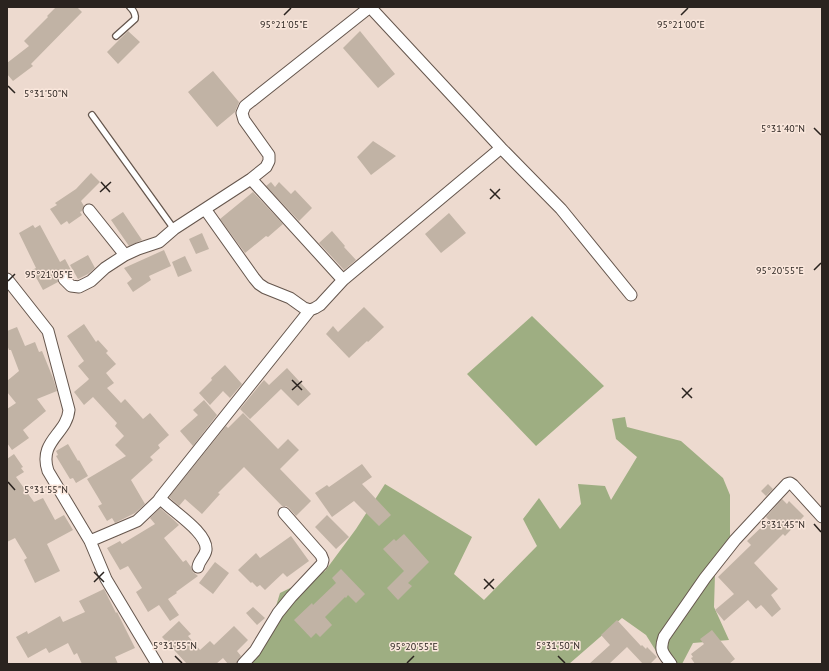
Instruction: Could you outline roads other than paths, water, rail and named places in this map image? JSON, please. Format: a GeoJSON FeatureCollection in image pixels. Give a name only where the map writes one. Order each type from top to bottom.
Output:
{"type":"FeatureCollection","features":[{"type":"Feature","properties":{"kind":"street"},"geometry":{"type":"LineString","coordinates":[[64,280],[71,286],[80,288],[91,281],[105,268],[125,255],[158,242],[174,229],[252,179],[266,167],[269,161],[269,155],[244,120],[242,113],[245,106],[370,7],[500,148],[560,209],[631,295]]}},
{"type":"Feature","properties":{"kind":"street"},"geometry":{"type":"LineString","coordinates":[[90,541],[137,520],[158,501],[310,310],[320,305],[343,280],[500,148]]}},
{"type":"Feature","properties":{"kind":"street"},"geometry":{"type":"LineString","coordinates":[[252,179],[343,280]]}},
{"type":"Feature","properties":{"kind":"street"},"geometry":{"type":"LineString","coordinates":[[205,209],[259,284],[290,298],[304,308],[310,310]]}},
{"type":"Feature","properties":{"kind":"street"},"geometry":{"type":"LineString","coordinates":[[89,210],[125,255]]}},
{"type":"Feature","properties":{"kind":"street"},"geometry":{"type":"LineString","coordinates":[[7,280],[48,331],[69,410],[67,419],[46,453],[45,459],[48,471],[90,541],[106,579],[157,664]]}},
{"type":"Feature","properties":{"kind":"street"},"geometry":{"type":"LineString","coordinates":[[671,664],[662,651],[661,645],[664,637],[735,540],[787,484],[793,485],[822,517]]}},
{"type":"Feature","properties":{"kind":"street"},"geometry":{"type":"LineString","coordinates":[[160,498],[178,512],[202,538],[206,550],[199,562],[198,567]]}},
{"type":"Feature","properties":{"kind":"street"},"geometry":{"type":"LineString","coordinates":[[243,664],[255,651],[278,613],[322,564],[322,555],[284,513]]}},
{"type":"Feature","properties":{"kind":"lane"},"geometry":{"type":"LineString","coordinates":[[116,36],[135,19],[136,16],[130,7]]}},
{"type":"Feature","properties":{"kind":"lane"},"geometry":{"type":"LineString","coordinates":[[92,115],[174,229]]}}]}
